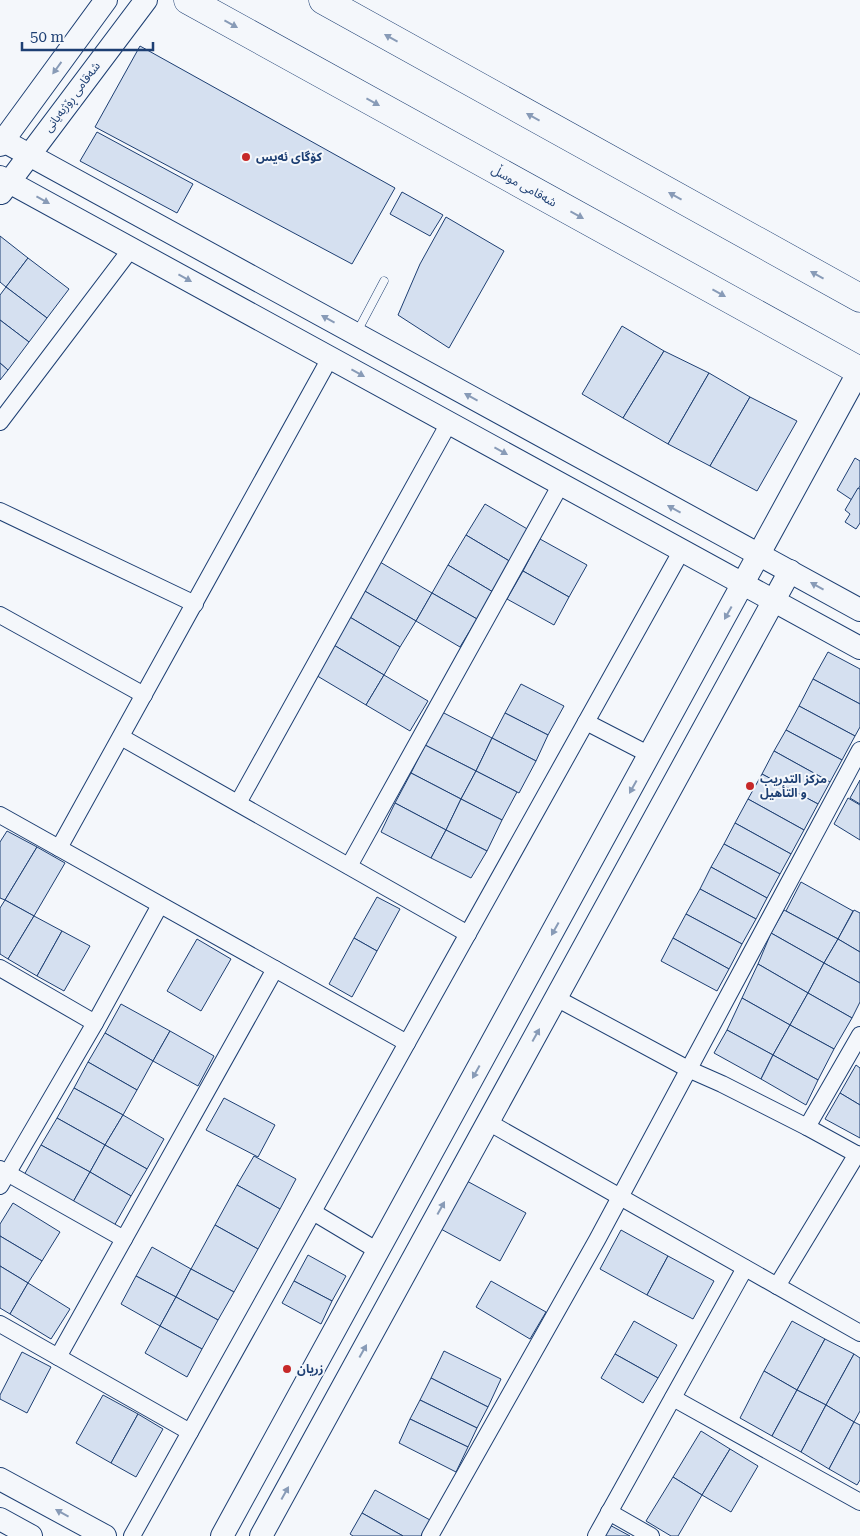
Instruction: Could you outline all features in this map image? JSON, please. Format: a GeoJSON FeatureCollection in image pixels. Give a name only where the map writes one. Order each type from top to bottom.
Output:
{"type":"FeatureCollection","features":[{"type":"Feature","properties":{"kind":"highway","name":"شەقامی موسڵ"},"geometry":{"type":"LineString","coordinates":[[188,0],[860,371]]}},
{"type":"Feature","properties":{"kind":"highway"},"geometry":{"type":"LineString","coordinates":[[323,0],[860,298]]}},
{"type":"Feature","properties":{"kind":"street","name":"شەقامی ڕۆژبەیانی"},"geometry":{"type":"LineString","coordinates":[[3,184],[29,155],[146,0]]}},
{"type":"Feature","properties":{"kind":"street"},"geometry":{"type":"LineString","coordinates":[[126,26],[104,4],[1,142],[29,155],[860,610]]}},
{"type":"Feature","properties":{"kind":"street"},"geometry":{"type":"LineString","coordinates":[[3,184],[131,249],[860,648]]}},
{"type":"Feature","properties":{"kind":"street"},"geometry":{"type":"LineString","coordinates":[[0,422],[131,249]]}},
{"type":"Feature","properties":{"kind":"street"},"geometry":{"type":"LineString","coordinates":[[60,848],[330,358]]}},
{"type":"Feature","properties":{"kind":"street"},"geometry":{"type":"LineString","coordinates":[[396,394],[411,364]]}},
{"type":"Feature","properties":{"kind":"street"},"geometry":{"type":"LineString","coordinates":[[222,1536],[860,371]]}},
{"type":"Feature","properties":{"kind":"street"},"geometry":{"type":"LineString","coordinates":[[238,803],[449,423]]}},
{"type":"Feature","properties":{"kind":"street"},"geometry":{"type":"LineString","coordinates":[[349,866],[561,484]]}},
{"type":"Feature","properties":{"kind":"street"},"geometry":{"type":"LineString","coordinates":[[0,511],[194,604]]}},
{"type":"Feature","properties":{"kind":"street"},"geometry":{"type":"LineString","coordinates":[[132,1536],[682,550]]}},
{"type":"Feature","properties":{"kind":"street"},"geometry":{"type":"LineString","coordinates":[[261,1536],[790,571]]}},
{"type":"Feature","properties":{"kind":"street"},"geometry":{"type":"LineString","coordinates":[[0,615],[144,695]]}},
{"type":"Feature","properties":{"kind":"street"},"geometry":{"type":"LineString","coordinates":[[586,722],[650,755]]}},
{"type":"Feature","properties":{"kind":"street"},"geometry":{"type":"LineString","coordinates":[[121,737],[468,934]]}},
{"type":"Feature","properties":{"kind":"street"},"geometry":{"type":"LineString","coordinates":[[430,1536],[620,1196],[860,750]]}},
{"type":"Feature","properties":{"kind":"street"},"geometry":{"type":"LineString","coordinates":[[0,815],[407,1043]]}},
{"type":"Feature","properties":{"kind":"street"},"geometry":{"type":"LineString","coordinates":[[124,1239],[2,1176],[95,1023],[160,905]]}},
{"type":"Feature","properties":{"kind":"street"},"geometry":{"type":"LineString","coordinates":[[0,968],[95,1023]]}},
{"type":"Feature","properties":{"kind":"street"},"geometry":{"type":"LineString","coordinates":[[58,1357],[275,969]]}},
{"type":"Feature","properties":{"kind":"street"},"geometry":{"type":"LineString","coordinates":[[556,998],[688,1069],[807,1127],[858,1155],[777,1286]]}},
{"type":"Feature","properties":{"kind":"street"},"geometry":{"type":"LineString","coordinates":[[807,1127],[860,1035]]}},
{"type":"Feature","properties":{"kind":"street"},"geometry":{"type":"LineString","coordinates":[[488,1122],[860,1333]]}},
{"type":"Feature","properties":{"kind":"street"},"geometry":{"type":"LineString","coordinates":[[313,1212],[378,1251]]}},
{"type":"Feature","properties":{"kind":"street"},"geometry":{"type":"LineString","coordinates":[[396,1218],[427,1234]]}},
{"type":"Feature","properties":{"kind":"street"},"geometry":{"type":"LineString","coordinates":[[596,1536],[745,1268]]}},
{"type":"Feature","properties":{"kind":"street"},"geometry":{"type":"LineString","coordinates":[[0,1324],[190,1432]]}},
{"type":"Feature","properties":{"kind":"street"},"geometry":{"type":"LineString","coordinates":[[673,1398],[860,1502]]}},
{"type":"Feature","properties":{"kind":"street"},"geometry":{"type":"LineString","coordinates":[[0,1479],[105,1536]]}},
{"type":"Feature","properties":{"kind":"street"},"geometry":{"type":"LineString","coordinates":[[609,1512],[651,1536]]}},
{"type":"Feature","properties":{"kind":"street"},"geometry":{"type":"LineString","coordinates":[[0,1518],[32,1536]]}},
{"type":"Feature","properties":{"kind":"lane"},"geometry":{"type":"LineString","coordinates":[[356,334],[384,281]]}},
{"type":"Feature","properties":{"kind":"building","name":"کۆگای ئەیس"},"geometry":{"type":"Polygon","coordinates":[[[140,46],[395,188],[352,264],[95,127],[140,46]]]}},
{"type":"Feature","properties":{"kind":"building"},"geometry":{"type":"Polygon","coordinates":[[[97,132],[193,184],[177,213],[80,161],[97,132]]]}},
{"type":"Feature","properties":{"kind":"building"},"geometry":{"type":"Polygon","coordinates":[[[402,192],[443,215],[430,236],[390,214],[402,192]]]}},
{"type":"Feature","properties":{"kind":"building"},"geometry":{"type":"Polygon","coordinates":[[[446,217],[504,251],[449,348],[398,315],[420,264],[446,217]]]}},
{"type":"Feature","properties":{"kind":"building"},"geometry":{"type":"Polygon","coordinates":[[[0,236],[28,258],[6,287],[0,282],[0,236]]]}},
{"type":"Feature","properties":{"kind":"building"},"geometry":{"type":"Polygon","coordinates":[[[28,258],[69,289],[47,318],[6,287],[28,258]]]}},
{"type":"Feature","properties":{"kind":"building"},"geometry":{"type":"Polygon","coordinates":[[[6,287],[47,318],[29,342],[0,320],[0,295],[6,287]]]}},
{"type":"Feature","properties":{"kind":"building"},"geometry":{"type":"Polygon","coordinates":[[[0,320],[29,342],[8,370],[0,363],[0,320]]]}},
{"type":"Feature","properties":{"kind":"building"},"geometry":{"type":"Polygon","coordinates":[[[622,326],[664,351],[623,418],[582,394],[622,326]]]}},
{"type":"Feature","properties":{"kind":"building"},"geometry":{"type":"Polygon","coordinates":[[[664,351],[709,373],[668,444],[623,418],[664,351]]]}},
{"type":"Feature","properties":{"kind":"building"},"geometry":{"type":"Polygon","coordinates":[[[0,363],[8,370],[0,380],[0,363]]]}},
{"type":"Feature","properties":{"kind":"building"},"geometry":{"type":"Polygon","coordinates":[[[709,373],[750,397],[710,466],[668,444],[709,373]]]}},
{"type":"Feature","properties":{"kind":"building"},"geometry":{"type":"Polygon","coordinates":[[[750,397],[797,421],[757,491],[710,466],[750,397]]]}},
{"type":"Feature","properties":{"kind":"building"},"geometry":{"type":"Polygon","coordinates":[[[855,458],[860,461],[860,486],[852,500],[837,490],[855,458]]]}},
{"type":"Feature","properties":{"kind":"building"},"geometry":{"type":"Polygon","coordinates":[[[858,488],[860,489],[860,523],[856,529],[845,522],[850,514],[845,510],[858,488]]]}},
{"type":"Feature","properties":{"kind":"building"},"geometry":{"type":"Polygon","coordinates":[[[485,504],[529,530],[511,562],[466,535],[485,504]]]}},
{"type":"Feature","properties":{"kind":"building"},"geometry":{"type":"Polygon","coordinates":[[[466,535],[511,562],[493,592],[448,565],[466,535]]]}},
{"type":"Feature","properties":{"kind":"building"},"geometry":{"type":"Polygon","coordinates":[[[540,539],[587,565],[569,597],[523,571],[540,539]]]}},
{"type":"Feature","properties":{"kind":"building"},"geometry":{"type":"Polygon","coordinates":[[[380,562],[432,593],[416,621],[363,590],[380,562]]]}},
{"type":"Feature","properties":{"kind":"building"},"geometry":{"type":"Polygon","coordinates":[[[448,565],[493,592],[477,619],[432,593],[448,565]]]}},
{"type":"Feature","properties":{"kind":"building"},"geometry":{"type":"Polygon","coordinates":[[[523,571],[569,597],[554,625],[507,599],[523,571]]]}},
{"type":"Feature","properties":{"kind":"building"},"geometry":{"type":"Polygon","coordinates":[[[363,590],[416,621],[400,647],[348,616],[363,590]]]}},
{"type":"Feature","properties":{"kind":"building"},"geometry":{"type":"Polygon","coordinates":[[[432,593],[477,619],[460,647],[416,621],[432,593]]]}},
{"type":"Feature","properties":{"kind":"building"},"geometry":{"type":"Polygon","coordinates":[[[348,616],[400,647],[384,675],[332,644],[348,616]]]}},
{"type":"Feature","properties":{"kind":"building"},"geometry":{"type":"Polygon","coordinates":[[[332,644],[384,675],[366,705],[314,674],[332,644]]]}},
{"type":"Feature","properties":{"kind":"building"},"geometry":{"type":"Polygon","coordinates":[[[828,652],[860,669],[860,704],[813,679],[828,652]]]}},
{"type":"Feature","properties":{"kind":"building"},"geometry":{"type":"Polygon","coordinates":[[[384,675],[428,701],[410,731],[366,705],[384,675]]]}},
{"type":"Feature","properties":{"kind":"building"},"geometry":{"type":"Polygon","coordinates":[[[813,679],[860,704],[860,727],[855,736],[799,706],[813,679]]]}},
{"type":"Feature","properties":{"kind":"building"},"geometry":{"type":"Polygon","coordinates":[[[521,684],[564,706],[548,735],[505,713],[521,684]]]}},
{"type":"Feature","properties":{"kind":"building"},"geometry":{"type":"Polygon","coordinates":[[[799,706],[855,736],[842,760],[786,730],[799,706]]]}},
{"type":"Feature","properties":{"kind":"building"},"geometry":{"type":"Polygon","coordinates":[[[442,712],[492,738],[476,771],[425,745],[442,712]]]}},
{"type":"Feature","properties":{"kind":"building"},"geometry":{"type":"Polygon","coordinates":[[[505,713],[548,735],[536,761],[492,738],[505,713]]]}},
{"type":"Feature","properties":{"kind":"building"},"geometry":{"type":"Polygon","coordinates":[[[786,730],[842,760],[830,782],[774,751],[786,730]]]}},
{"type":"Feature","properties":{"kind":"building"},"geometry":{"type":"Polygon","coordinates":[[[492,738],[536,761],[519,793],[476,771],[492,738]]]}},
{"type":"Feature","properties":{"kind":"building"},"geometry":{"type":"Polygon","coordinates":[[[425,745],[476,771],[461,799],[411,773],[425,745]]]}},
{"type":"Feature","properties":{"kind":"building"},"geometry":{"type":"Polygon","coordinates":[[[774,751],[830,782],[818,804],[762,774],[774,751]]]}},
{"type":"Feature","properties":{"kind":"building"},"geometry":{"type":"Polygon","coordinates":[[[476,771],[517,792],[502,820],[461,799],[476,771]]]}},
{"type":"Feature","properties":{"kind":"building"},"geometry":{"type":"Polygon","coordinates":[[[411,773],[461,799],[446,830],[395,803],[411,773]]]}},
{"type":"Feature","properties":{"kind":"building"},"geometry":{"type":"Polygon","coordinates":[[[762,774],[818,804],[804,830],[748,799],[762,774]]]}},
{"type":"Feature","properties":{"kind":"building"},"geometry":{"type":"Polygon","coordinates":[[[860,780],[860,804],[850,798],[860,780]]]}},
{"type":"Feature","properties":{"kind":"building"},"geometry":{"type":"Polygon","coordinates":[[[848,798],[860,805],[860,840],[834,824],[848,798]]]}},
{"type":"Feature","properties":{"kind":"building"},"geometry":{"type":"Polygon","coordinates":[[[461,799],[502,820],[487,851],[446,830],[461,799]]]}},
{"type":"Feature","properties":{"kind":"building"},"geometry":{"type":"Polygon","coordinates":[[[748,799],[804,830],[791,854],[735,823],[748,799]]]}},
{"type":"Feature","properties":{"kind":"building"},"geometry":{"type":"Polygon","coordinates":[[[395,803],[446,830],[431,858],[381,832],[395,803]]]}},
{"type":"Feature","properties":{"kind":"building"},"geometry":{"type":"Polygon","coordinates":[[[735,823],[791,854],[780,874],[724,844],[735,823]]]}},
{"type":"Feature","properties":{"kind":"building"},"geometry":{"type":"Polygon","coordinates":[[[446,830],[487,851],[471,878],[431,858],[446,830]]]}},
{"type":"Feature","properties":{"kind":"building"},"geometry":{"type":"Polygon","coordinates":[[[7,831],[37,847],[5,900],[0,898],[0,842],[7,831]]]}},
{"type":"Feature","properties":{"kind":"building"},"geometry":{"type":"Polygon","coordinates":[[[724,844],[780,874],[767,898],[711,867],[724,844]]]}},
{"type":"Feature","properties":{"kind":"building"},"geometry":{"type":"Polygon","coordinates":[[[37,847],[65,863],[34,916],[5,900],[37,847]]]}},
{"type":"Feature","properties":{"kind":"building"},"geometry":{"type":"Polygon","coordinates":[[[711,867],[767,898],[756,919],[700,889],[711,867]]]}},
{"type":"Feature","properties":{"kind":"building"},"geometry":{"type":"Polygon","coordinates":[[[801,882],[853,911],[838,939],[786,911],[801,882]]]}},
{"type":"Feature","properties":{"kind":"building"},"geometry":{"type":"Polygon","coordinates":[[[700,889],[756,919],[742,944],[686,914],[700,889]]]}},
{"type":"Feature","properties":{"kind":"building"},"geometry":{"type":"Polygon","coordinates":[[[377,897],[400,909],[377,951],[354,938],[377,897]]]}},
{"type":"Feature","properties":{"kind":"building"},"geometry":{"type":"Polygon","coordinates":[[[5,900],[34,916],[8,959],[0,954],[0,908],[5,900]]]}},
{"type":"Feature","properties":{"kind":"building"},"geometry":{"type":"Polygon","coordinates":[[[784,910],[838,939],[824,963],[771,933],[784,910]]]}},
{"type":"Feature","properties":{"kind":"building"},"geometry":{"type":"Polygon","coordinates":[[[854,910],[860,913],[860,952],[838,939],[854,910]]]}},
{"type":"Feature","properties":{"kind":"building"},"geometry":{"type":"Polygon","coordinates":[[[686,914],[742,944],[729,969],[673,938],[686,914]]]}},
{"type":"Feature","properties":{"kind":"building"},"geometry":{"type":"Polygon","coordinates":[[[34,916],[62,931],[37,976],[8,959],[34,916]]]}},
{"type":"Feature","properties":{"kind":"building"},"geometry":{"type":"Polygon","coordinates":[[[62,931],[90,946],[64,991],[37,976],[62,931]]]}},
{"type":"Feature","properties":{"kind":"building"},"geometry":{"type":"Polygon","coordinates":[[[771,933],[824,963],[808,993],[758,964],[771,933]]]}},
{"type":"Feature","properties":{"kind":"building"},"geometry":{"type":"Polygon","coordinates":[[[354,938],[377,951],[352,997],[329,984],[354,938]]]}},
{"type":"Feature","properties":{"kind":"building"},"geometry":{"type":"Polygon","coordinates":[[[673,938],[729,969],[717,991],[661,961],[673,938]]]}},
{"type":"Feature","properties":{"kind":"building"},"geometry":{"type":"Polygon","coordinates":[[[197,939],[231,959],[201,1011],[167,991],[197,939]]]}},
{"type":"Feature","properties":{"kind":"building"},"geometry":{"type":"Polygon","coordinates":[[[838,939],[860,952],[860,983],[824,963],[838,939]]]}},
{"type":"Feature","properties":{"kind":"building"},"geometry":{"type":"Polygon","coordinates":[[[824,963],[860,983],[860,1002],[852,1018],[808,993],[824,963]]]}},
{"type":"Feature","properties":{"kind":"building"},"geometry":{"type":"Polygon","coordinates":[[[758,964],[808,993],[790,1025],[742,998],[758,964]]]}},
{"type":"Feature","properties":{"kind":"building"},"geometry":{"type":"Polygon","coordinates":[[[808,993],[852,1018],[834,1049],[790,1025],[808,993]]]}},
{"type":"Feature","properties":{"kind":"building"},"geometry":{"type":"Polygon","coordinates":[[[742,998],[790,1025],[773,1055],[727,1030],[742,998]]]}},
{"type":"Feature","properties":{"kind":"building"},"geometry":{"type":"Polygon","coordinates":[[[121,1004],[170,1031],[153,1061],[105,1033],[121,1004]]]}},
{"type":"Feature","properties":{"kind":"building"},"geometry":{"type":"Polygon","coordinates":[[[790,1025],[834,1049],[818,1080],[773,1055],[790,1025]]]}},
{"type":"Feature","properties":{"kind":"building"},"geometry":{"type":"Polygon","coordinates":[[[727,1030],[773,1055],[761,1079],[714,1053],[727,1030]]]}},
{"type":"Feature","properties":{"kind":"building"},"geometry":{"type":"Polygon","coordinates":[[[170,1031],[214,1056],[198,1086],[153,1061],[170,1031]]]}},
{"type":"Feature","properties":{"kind":"building"},"geometry":{"type":"Polygon","coordinates":[[[105,1033],[153,1061],[137,1090],[88,1062],[105,1033]]]}},
{"type":"Feature","properties":{"kind":"building"},"geometry":{"type":"Polygon","coordinates":[[[773,1055],[818,1080],[806,1105],[761,1079],[773,1055]]]}},
{"type":"Feature","properties":{"kind":"building"},"geometry":{"type":"Polygon","coordinates":[[[88,1062],[137,1090],[123,1115],[74,1088],[88,1062]]]}},
{"type":"Feature","properties":{"kind":"building"},"geometry":{"type":"Polygon","coordinates":[[[856,1065],[860,1068],[860,1105],[840,1093],[856,1065]]]}},
{"type":"Feature","properties":{"kind":"building"},"geometry":{"type":"Polygon","coordinates":[[[74,1088],[123,1115],[105,1145],[57,1118],[74,1088]]]}},
{"type":"Feature","properties":{"kind":"building"},"geometry":{"type":"Polygon","coordinates":[[[840,1093],[860,1105],[860,1138],[825,1119],[840,1093]]]}},
{"type":"Feature","properties":{"kind":"building"},"geometry":{"type":"Polygon","coordinates":[[[224,1098],[275,1125],[258,1157],[206,1130],[224,1098]]]}},
{"type":"Feature","properties":{"kind":"building"},"geometry":{"type":"Polygon","coordinates":[[[123,1115],[164,1139],[147,1169],[105,1145],[123,1115]]]}},
{"type":"Feature","properties":{"kind":"building"},"geometry":{"type":"Polygon","coordinates":[[[57,1118],[105,1145],[90,1172],[41,1145],[57,1118]]]}},
{"type":"Feature","properties":{"kind":"building"},"geometry":{"type":"Polygon","coordinates":[[[41,1145],[90,1172],[73,1202],[24,1175],[41,1145]]]}},
{"type":"Feature","properties":{"kind":"building"},"geometry":{"type":"Polygon","coordinates":[[[105,1145],[147,1169],[131,1196],[90,1172],[105,1145]]]}},
{"type":"Feature","properties":{"kind":"building"},"geometry":{"type":"Polygon","coordinates":[[[254,1156],[296,1179],[280,1209],[237,1185],[254,1156]]]}},
{"type":"Feature","properties":{"kind":"building"},"geometry":{"type":"Polygon","coordinates":[[[90,1172],[131,1196],[114,1226],[73,1202],[90,1172]]]}},
{"type":"Feature","properties":{"kind":"building"},"geometry":{"type":"Polygon","coordinates":[[[465,1180],[526,1213],[500,1261],[439,1228],[465,1180]]]}},
{"type":"Feature","properties":{"kind":"building"},"geometry":{"type":"Polygon","coordinates":[[[237,1185],[280,1209],[258,1249],[215,1225],[237,1185]]]}},
{"type":"Feature","properties":{"kind":"building"},"geometry":{"type":"Polygon","coordinates":[[[13,1203],[60,1232],[42,1261],[0,1236],[0,1224],[13,1203]]]}},
{"type":"Feature","properties":{"kind":"building"},"geometry":{"type":"Polygon","coordinates":[[[215,1225],[258,1249],[234,1292],[191,1269],[215,1225]]]}},
{"type":"Feature","properties":{"kind":"building"},"geometry":{"type":"Polygon","coordinates":[[[621,1230],[668,1256],[647,1295],[600,1269],[621,1230]]]}},
{"type":"Feature","properties":{"kind":"building"},"geometry":{"type":"Polygon","coordinates":[[[0,1236],[42,1261],[28,1283],[0,1266],[0,1236]]]}},
{"type":"Feature","properties":{"kind":"building"},"geometry":{"type":"Polygon","coordinates":[[[152,1247],[191,1269],[176,1297],[136,1276],[152,1247]]]}},
{"type":"Feature","properties":{"kind":"building"},"geometry":{"type":"Polygon","coordinates":[[[308,1255],[346,1276],[332,1301],[294,1281],[308,1255]]]}},
{"type":"Feature","properties":{"kind":"building"},"geometry":{"type":"Polygon","coordinates":[[[668,1256],[714,1281],[693,1319],[647,1295],[668,1256]]]}},
{"type":"Feature","properties":{"kind":"building"},"geometry":{"type":"Polygon","coordinates":[[[0,1266],[28,1283],[10,1314],[0,1308],[0,1266]]]}},
{"type":"Feature","properties":{"kind":"building"},"geometry":{"type":"Polygon","coordinates":[[[191,1269],[234,1292],[218,1320],[176,1297],[191,1269]]]}},
{"type":"Feature","properties":{"kind":"building"},"geometry":{"type":"Polygon","coordinates":[[[136,1276],[176,1297],[160,1326],[121,1304],[136,1276]]]}},
{"type":"Feature","properties":{"kind":"building"},"geometry":{"type":"Polygon","coordinates":[[[294,1281],[332,1301],[321,1324],[282,1303],[294,1281]]]}},
{"type":"Feature","properties":{"kind":"building"},"geometry":{"type":"Polygon","coordinates":[[[491,1281],[546,1312],[530,1339],[476,1307],[491,1281]]]}},
{"type":"Feature","properties":{"kind":"building"},"geometry":{"type":"Polygon","coordinates":[[[28,1283],[70,1309],[51,1339],[10,1314],[28,1283]]]}},
{"type":"Feature","properties":{"kind":"building"},"geometry":{"type":"Polygon","coordinates":[[[176,1297],[218,1320],[202,1349],[160,1326],[176,1297]]]}},
{"type":"Feature","properties":{"kind":"building"},"geometry":{"type":"Polygon","coordinates":[[[634,1321],[677,1345],[658,1378],[615,1354],[634,1321]]]}},
{"type":"Feature","properties":{"kind":"building"},"geometry":{"type":"Polygon","coordinates":[[[792,1321],[825,1339],[797,1390],[764,1371],[792,1321]]]}},
{"type":"Feature","properties":{"kind":"building"},"geometry":{"type":"Polygon","coordinates":[[[160,1326],[202,1349],[187,1377],[145,1353],[160,1326]]]}},
{"type":"Feature","properties":{"kind":"building"},"geometry":{"type":"Polygon","coordinates":[[[825,1339],[854,1354],[826,1405],[797,1390],[825,1339]]]}},
{"type":"Feature","properties":{"kind":"building"},"geometry":{"type":"Polygon","coordinates":[[[444,1351],[501,1379],[488,1407],[431,1378],[444,1351]]]}},
{"type":"Feature","properties":{"kind":"building"},"geometry":{"type":"Polygon","coordinates":[[[22,1352],[51,1367],[27,1413],[0,1399],[0,1395],[22,1352]]]}},
{"type":"Feature","properties":{"kind":"building"},"geometry":{"type":"Polygon","coordinates":[[[615,1354],[658,1378],[643,1403],[601,1378],[615,1354]]]}},
{"type":"Feature","properties":{"kind":"building"},"geometry":{"type":"Polygon","coordinates":[[[854,1354],[860,1358],[860,1411],[854,1422],[826,1405],[854,1354]]]}},
{"type":"Feature","properties":{"kind":"building"},"geometry":{"type":"Polygon","coordinates":[[[764,1371],[797,1390],[772,1436],[740,1418],[764,1371]]]}},
{"type":"Feature","properties":{"kind":"building"},"geometry":{"type":"Polygon","coordinates":[[[431,1378],[488,1407],[477,1428],[420,1400],[431,1378]]]}},
{"type":"Feature","properties":{"kind":"building"},"geometry":{"type":"Polygon","coordinates":[[[797,1390],[826,1405],[801,1452],[772,1436],[797,1390]]]}},
{"type":"Feature","properties":{"kind":"building"},"geometry":{"type":"Polygon","coordinates":[[[103,1395],[138,1414],[111,1463],[76,1443],[103,1395]]]}},
{"type":"Feature","properties":{"kind":"building"},"geometry":{"type":"Polygon","coordinates":[[[420,1400],[477,1428],[468,1447],[410,1419],[420,1400]]]}},
{"type":"Feature","properties":{"kind":"building"},"geometry":{"type":"Polygon","coordinates":[[[826,1405],[854,1422],[829,1469],[801,1452],[826,1405]]]}},
{"type":"Feature","properties":{"kind":"building"},"geometry":{"type":"Polygon","coordinates":[[[138,1414],[163,1429],[136,1477],[111,1463],[138,1414]]]}},
{"type":"Feature","properties":{"kind":"building"},"geometry":{"type":"Polygon","coordinates":[[[410,1419],[468,1447],[456,1472],[399,1443],[410,1419]]]}},
{"type":"Feature","properties":{"kind":"building"},"geometry":{"type":"Polygon","coordinates":[[[854,1422],[860,1425],[860,1480],[857,1485],[829,1469],[854,1422]]]}},
{"type":"Feature","properties":{"kind":"building"},"geometry":{"type":"Polygon","coordinates":[[[701,1431],[730,1449],[702,1495],[673,1477],[701,1431]]]}},
{"type":"Feature","properties":{"kind":"building"},"geometry":{"type":"Polygon","coordinates":[[[730,1449],[758,1466],[731,1512],[702,1495],[730,1449]]]}},
{"type":"Feature","properties":{"kind":"building"},"geometry":{"type":"Polygon","coordinates":[[[673,1477],[702,1495],[678,1536],[671,1536],[646,1521],[673,1477]]]}},
{"type":"Feature","properties":{"kind":"building"},"geometry":{"type":"Polygon","coordinates":[[[375,1490],[430,1520],[421,1536],[403,1536],[362,1513],[375,1490]]]}},
{"type":"Feature","properties":{"kind":"building"},"geometry":{"type":"Polygon","coordinates":[[[362,1513],[403,1536],[353,1536],[350,1534],[362,1513]]]}},
{"type":"Feature","properties":{"kind":"building"},"geometry":{"type":"Polygon","coordinates":[[[606,1523],[630,1536],[599,1536],[606,1523]]]}},
{"type":"Feature","properties":{"kind":"place","name":"کۆگای ئەیس"},"geometry":{"type":"Point","coordinates":[246,157]}},
{"type":"Feature","properties":{"kind":"place","name":"مركز التدريب و التأهيل"},"geometry":{"type":"Point","coordinates":[750,786]}},
{"type":"Feature","properties":{"kind":"place","name":"زریان"},"geometry":{"type":"Point","coordinates":[287,1369]}}]}
